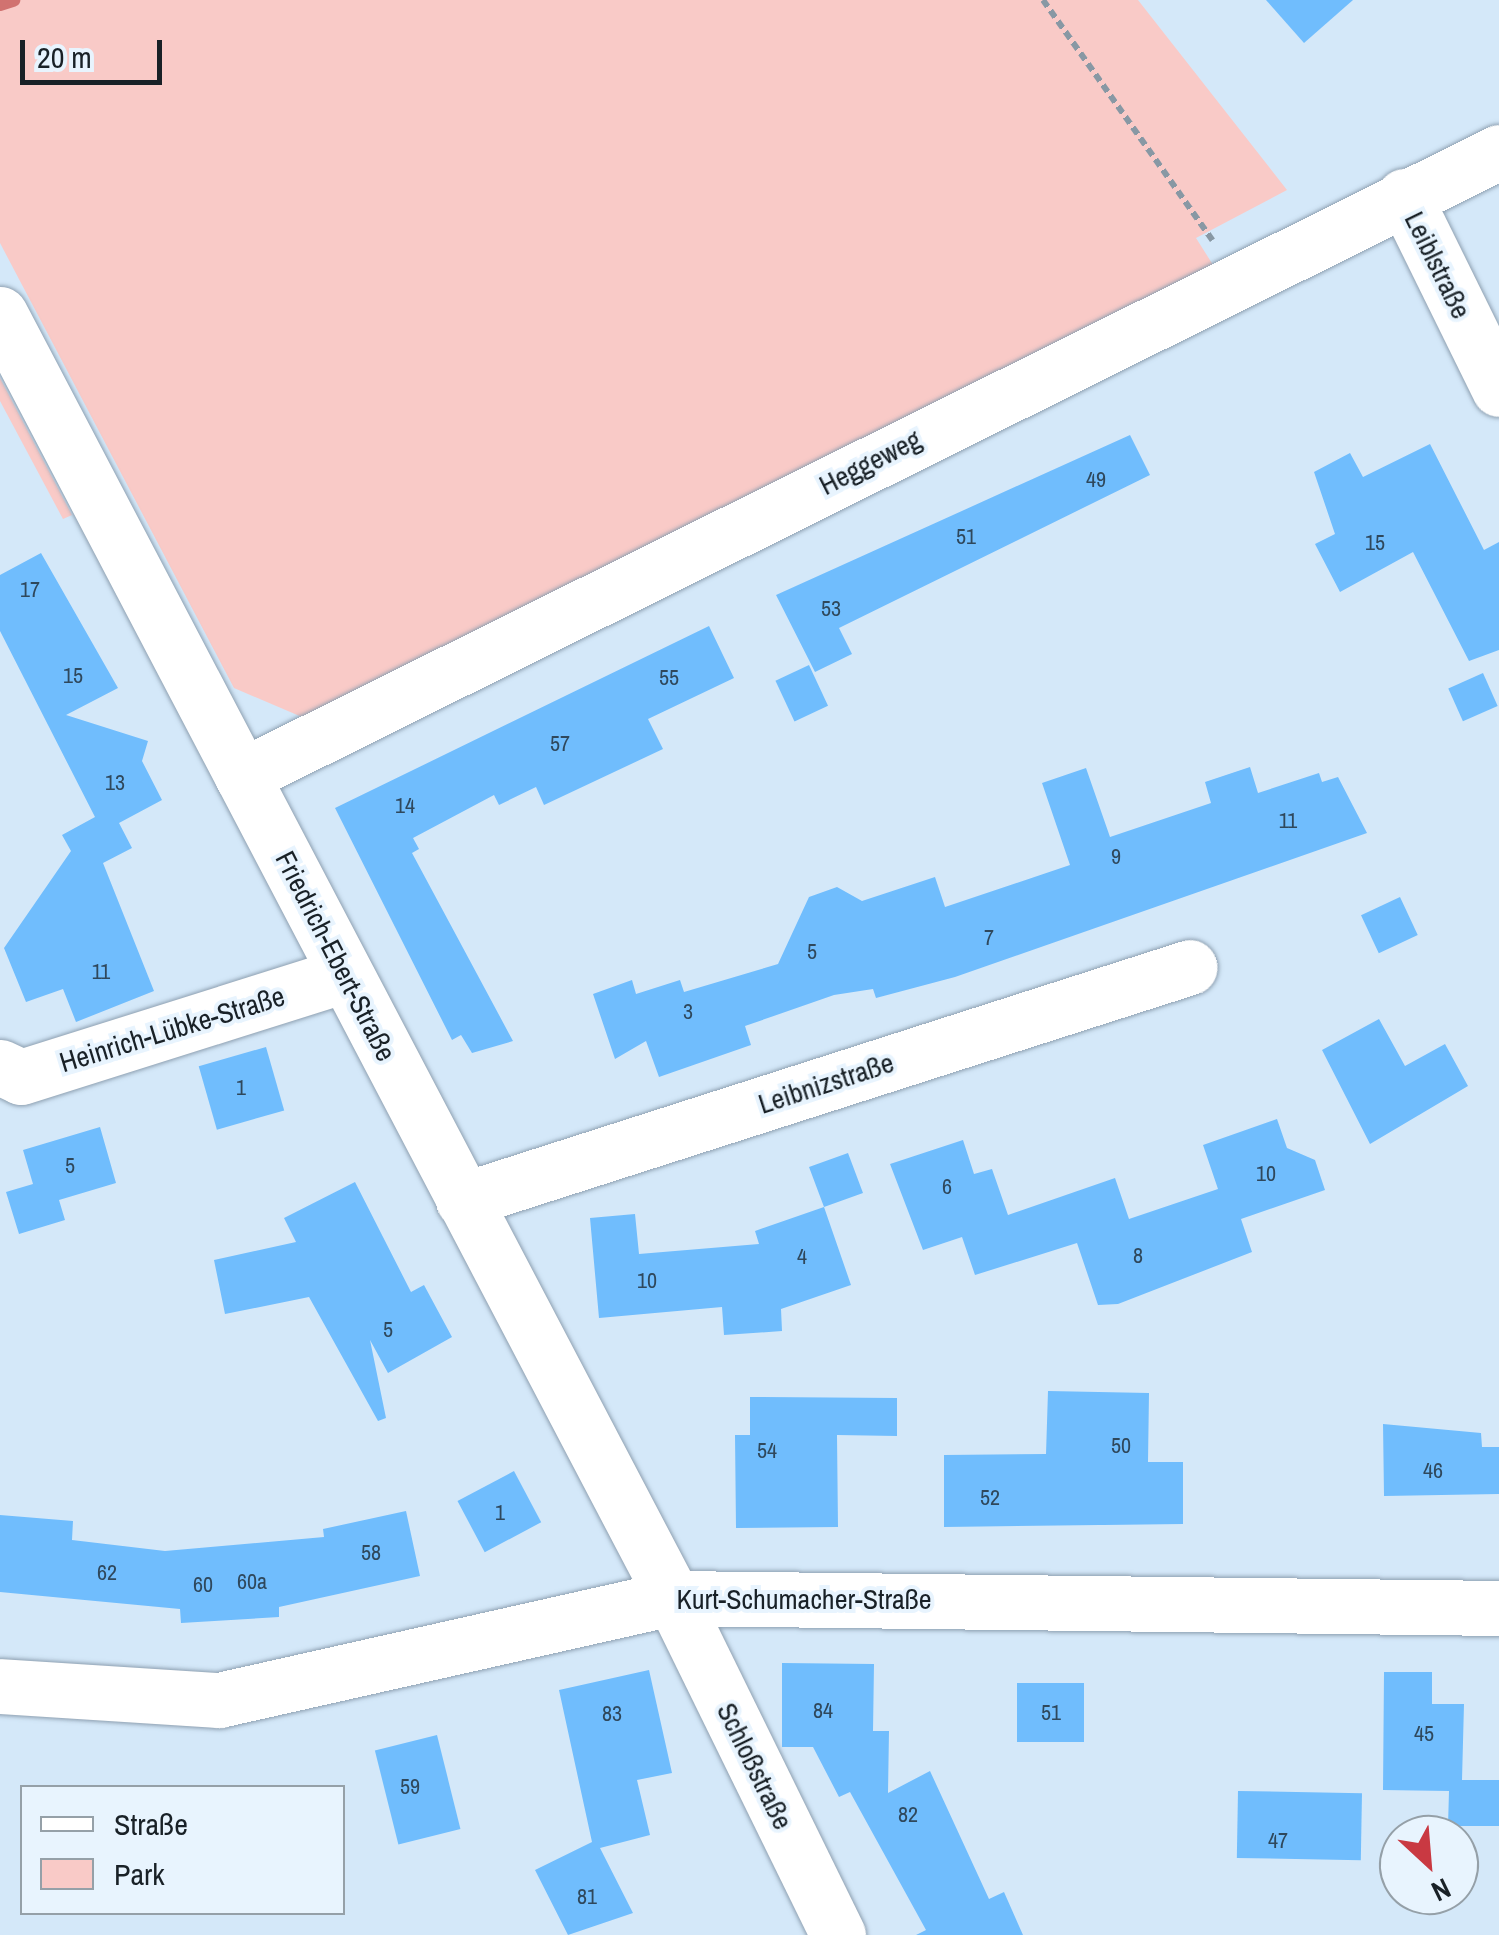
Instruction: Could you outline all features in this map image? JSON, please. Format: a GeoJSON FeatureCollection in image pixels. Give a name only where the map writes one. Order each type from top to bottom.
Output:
{"type":"FeatureCollection","features":[{"type":"Feature","properties":{"kind":"street","name":"Heggeweg"},"geometry":{"type":"LineString","coordinates":[[242,776],[1499,152]]}},
{"type":"Feature","properties":{"kind":"street","name":"Leiblstraße"},"geometry":{"type":"LineString","coordinates":[[1404,196],[1499,389]]}},
{"type":"Feature","properties":{"kind":"street","name":"Friedrich-Ebert-Straße"},"geometry":{"type":"LineString","coordinates":[[0,314],[673,1598]]}},
{"type":"Feature","properties":{"kind":"street","name":"Leibnizstraße"},"geometry":{"type":"LineString","coordinates":[[463,1200],[1190,966]]}},
{"type":"Feature","properties":{"kind":"street","name":"Heinrich-Lübke-Straße"},"geometry":{"type":"LineString","coordinates":[[0,1067],[21,1077],[345,975]]}},
{"type":"Feature","properties":{"kind":"street","name":"Kurt-Schumacher-Straße"},"geometry":{"type":"LineString","coordinates":[[0,1686],[219,1700],[673,1598],[1499,1608]]}},
{"type":"Feature","properties":{"kind":"street","name":"Schloßstraße"},"geometry":{"type":"LineString","coordinates":[[673,1598],[838,1935]]}},
{"type":"Feature","properties":{"kind":"path"},"geometry":{"type":"LineString","coordinates":[[1043,0],[1207,232]]}},
{"type":"Feature","properties":{"kind":"green space"},"geometry":{"type":"Polygon","coordinates":[[[0,0],[1138,0],[1287,190],[1196,238],[1220,276],[316,723],[234,688],[0,243],[0,0]]]}},
{"type":"Feature","properties":{"kind":"green space"},"geometry":{"type":"Polygon","coordinates":[[[0,378],[72,515],[63,519],[0,401],[0,378]]]}},
{"type":"Feature","properties":{"kind":"building"},"geometry":{"type":"Polygon","coordinates":[[[1266,0],[1353,0],[1304,43],[1266,0]]]}},
{"type":"Feature","properties":{"kind":"building"},"geometry":{"type":"Polygon","coordinates":[[[1130,435],[1150,475],[839,628],[852,654],[815,672],[776,595],[1130,435]]]}},
{"type":"Feature","properties":{"kind":"building"},"geometry":{"type":"Polygon","coordinates":[[[1430,444],[1484,550],[1499,542],[1499,650],[1469,661],[1413,552],[1340,592],[1315,544],[1335,534],[1314,472],[1350,453],[1363,477],[1430,444]]]}},
{"type":"Feature","properties":{"kind":"building"},"geometry":{"type":"Polygon","coordinates":[[[41,553],[118,688],[66,715],[148,741],[142,761],[162,800],[119,823],[132,848],[103,863],[154,991],[76,1022],[63,989],[26,1002],[4,948],[71,851],[62,835],[95,817],[0,631],[0,575],[41,553]]]}},
{"type":"Feature","properties":{"kind":"building"},"geometry":{"type":"Polygon","coordinates":[[[709,626],[734,678],[648,719],[663,749],[544,805],[536,787],[499,805],[494,795],[413,838],[419,849],[412,853],[513,1041],[472,1053],[461,1035],[452,1040],[335,808],[709,626]]]}},
{"type":"Feature","properties":{"kind":"building"},"geometry":{"type":"Polygon","coordinates":[[[809,665],[828,706],[794,721],[775,681],[809,665]]]}},
{"type":"Feature","properties":{"kind":"building"},"geometry":{"type":"Polygon","coordinates":[[[1483,673],[1498,706],[1463,721],[1448,688],[1483,673]]]}},
{"type":"Feature","properties":{"kind":"building"},"geometry":{"type":"Polygon","coordinates":[[[1250,767],[1258,793],[1319,773],[1322,782],[1338,777],[1367,833],[955,977],[876,998],[873,989],[834,995],[745,1026],[751,1045],[659,1077],[646,1041],[615,1059],[593,994],[632,980],[636,994],[680,980],[684,992],[778,964],[809,897],[837,887],[862,901],[935,877],[945,907],[1070,865],[1042,783],[1086,768],[1110,837],[1211,803],[1205,782],[1250,767]]]}},
{"type":"Feature","properties":{"kind":"building"},"geometry":{"type":"Polygon","coordinates":[[[1400,897],[1418,935],[1379,953],[1361,915],[1400,897]]]}},
{"type":"Feature","properties":{"kind":"building"},"geometry":{"type":"Polygon","coordinates":[[[1379,1019],[1405,1066],[1445,1044],[1468,1086],[1370,1144],[1322,1050],[1379,1019]]]}},
{"type":"Feature","properties":{"kind":"building"},"geometry":{"type":"Polygon","coordinates":[[[266,1047],[284,1110],[217,1130],[199,1066],[266,1047]]]}},
{"type":"Feature","properties":{"kind":"building"},"geometry":{"type":"Polygon","coordinates":[[[1277,1119],[1287,1148],[1315,1160],[1325,1190],[1241,1219],[1252,1252],[1118,1304],[1098,1305],[1077,1243],[975,1275],[962,1237],[923,1250],[890,1164],[963,1140],[974,1174],[992,1169],[1008,1215],[1115,1178],[1129,1219],[1218,1189],[1203,1145],[1277,1119]]]}},
{"type":"Feature","properties":{"kind":"building"},"geometry":{"type":"Polygon","coordinates":[[[100,1127],[116,1183],[59,1200],[65,1220],[19,1234],[6,1192],[33,1184],[23,1150],[100,1127]]]}},
{"type":"Feature","properties":{"kind":"building"},"geometry":{"type":"Polygon","coordinates":[[[848,1153],[863,1193],[824,1207],[809,1167],[848,1153]]]}},
{"type":"Feature","properties":{"kind":"building"},"geometry":{"type":"Polygon","coordinates":[[[355,1182],[411,1292],[424,1285],[452,1337],[388,1373],[370,1340],[386,1418],[378,1421],[309,1297],[225,1314],[214,1260],[296,1242],[284,1218],[355,1182]]]}},
{"type":"Feature","properties":{"kind":"building"},"geometry":{"type":"Polygon","coordinates":[[[824,1207],[851,1285],[781,1309],[782,1331],[724,1335],[722,1307],[599,1318],[590,1218],[635,1214],[639,1254],[759,1244],[755,1231],[824,1207]]]}},
{"type":"Feature","properties":{"kind":"building"},"geometry":{"type":"Polygon","coordinates":[[[1048,1391],[1149,1393],[1148,1462],[1183,1462],[1183,1524],[944,1527],[944,1455],[1046,1454],[1048,1391]]]}},
{"type":"Feature","properties":{"kind":"building"},"geometry":{"type":"Polygon","coordinates":[[[750,1397],[897,1398],[897,1436],[837,1435],[838,1527],[736,1528],[735,1435],[750,1435],[750,1397]]]}},
{"type":"Feature","properties":{"kind":"building"},"geometry":{"type":"Polygon","coordinates":[[[1383,1424],[1481,1433],[1482,1447],[1499,1447],[1499,1494],[1384,1496],[1383,1424]]]}},
{"type":"Feature","properties":{"kind":"building"},"geometry":{"type":"Polygon","coordinates":[[[514,1471],[541,1522],[485,1552],[457,1501],[514,1471]]]}},
{"type":"Feature","properties":{"kind":"building"},"geometry":{"type":"Polygon","coordinates":[[[406,1511],[420,1576],[279,1607],[279,1617],[181,1623],[180,1609],[0,1592],[0,1515],[73,1521],[72,1540],[165,1551],[324,1537],[323,1529],[406,1511]]]}},
{"type":"Feature","properties":{"kind":"building"},"geometry":{"type":"Polygon","coordinates":[[[782,1663],[874,1664],[873,1731],[889,1731],[888,1793],[930,1771],[989,1899],[1004,1892],[1023,1935],[916,1935],[926,1930],[850,1792],[839,1797],[813,1747],[782,1747],[782,1663]]]}},
{"type":"Feature","properties":{"kind":"building"},"geometry":{"type":"Polygon","coordinates":[[[649,1670],[672,1773],[637,1780],[650,1835],[600,1848],[633,1913],[568,1935],[535,1870],[592,1842],[559,1690],[649,1670]]]}},
{"type":"Feature","properties":{"kind":"building"},"geometry":{"type":"Polygon","coordinates":[[[1384,1672],[1432,1672],[1432,1704],[1464,1704],[1462,1780],[1499,1780],[1499,1826],[1479,1826],[1479,1815],[1448,1815],[1449,1791],[1383,1790],[1384,1672]]]}},
{"type":"Feature","properties":{"kind":"building"},"geometry":{"type":"Polygon","coordinates":[[[1017,1683],[1084,1683],[1084,1742],[1017,1742],[1017,1683]]]}},
{"type":"Feature","properties":{"kind":"building"},"geometry":{"type":"Polygon","coordinates":[[[437,1735],[460,1829],[398,1845],[375,1750],[437,1735]]]}},
{"type":"Feature","properties":{"kind":"building"},"geometry":{"type":"Polygon","coordinates":[[[1238,1791],[1362,1793],[1361,1860],[1237,1858],[1238,1791]]]}},
{"type":"Feature","properties":{"kind":"waterway"},"geometry":{"type":"LineString","coordinates":[[0,4],[13,0]]}}]}
